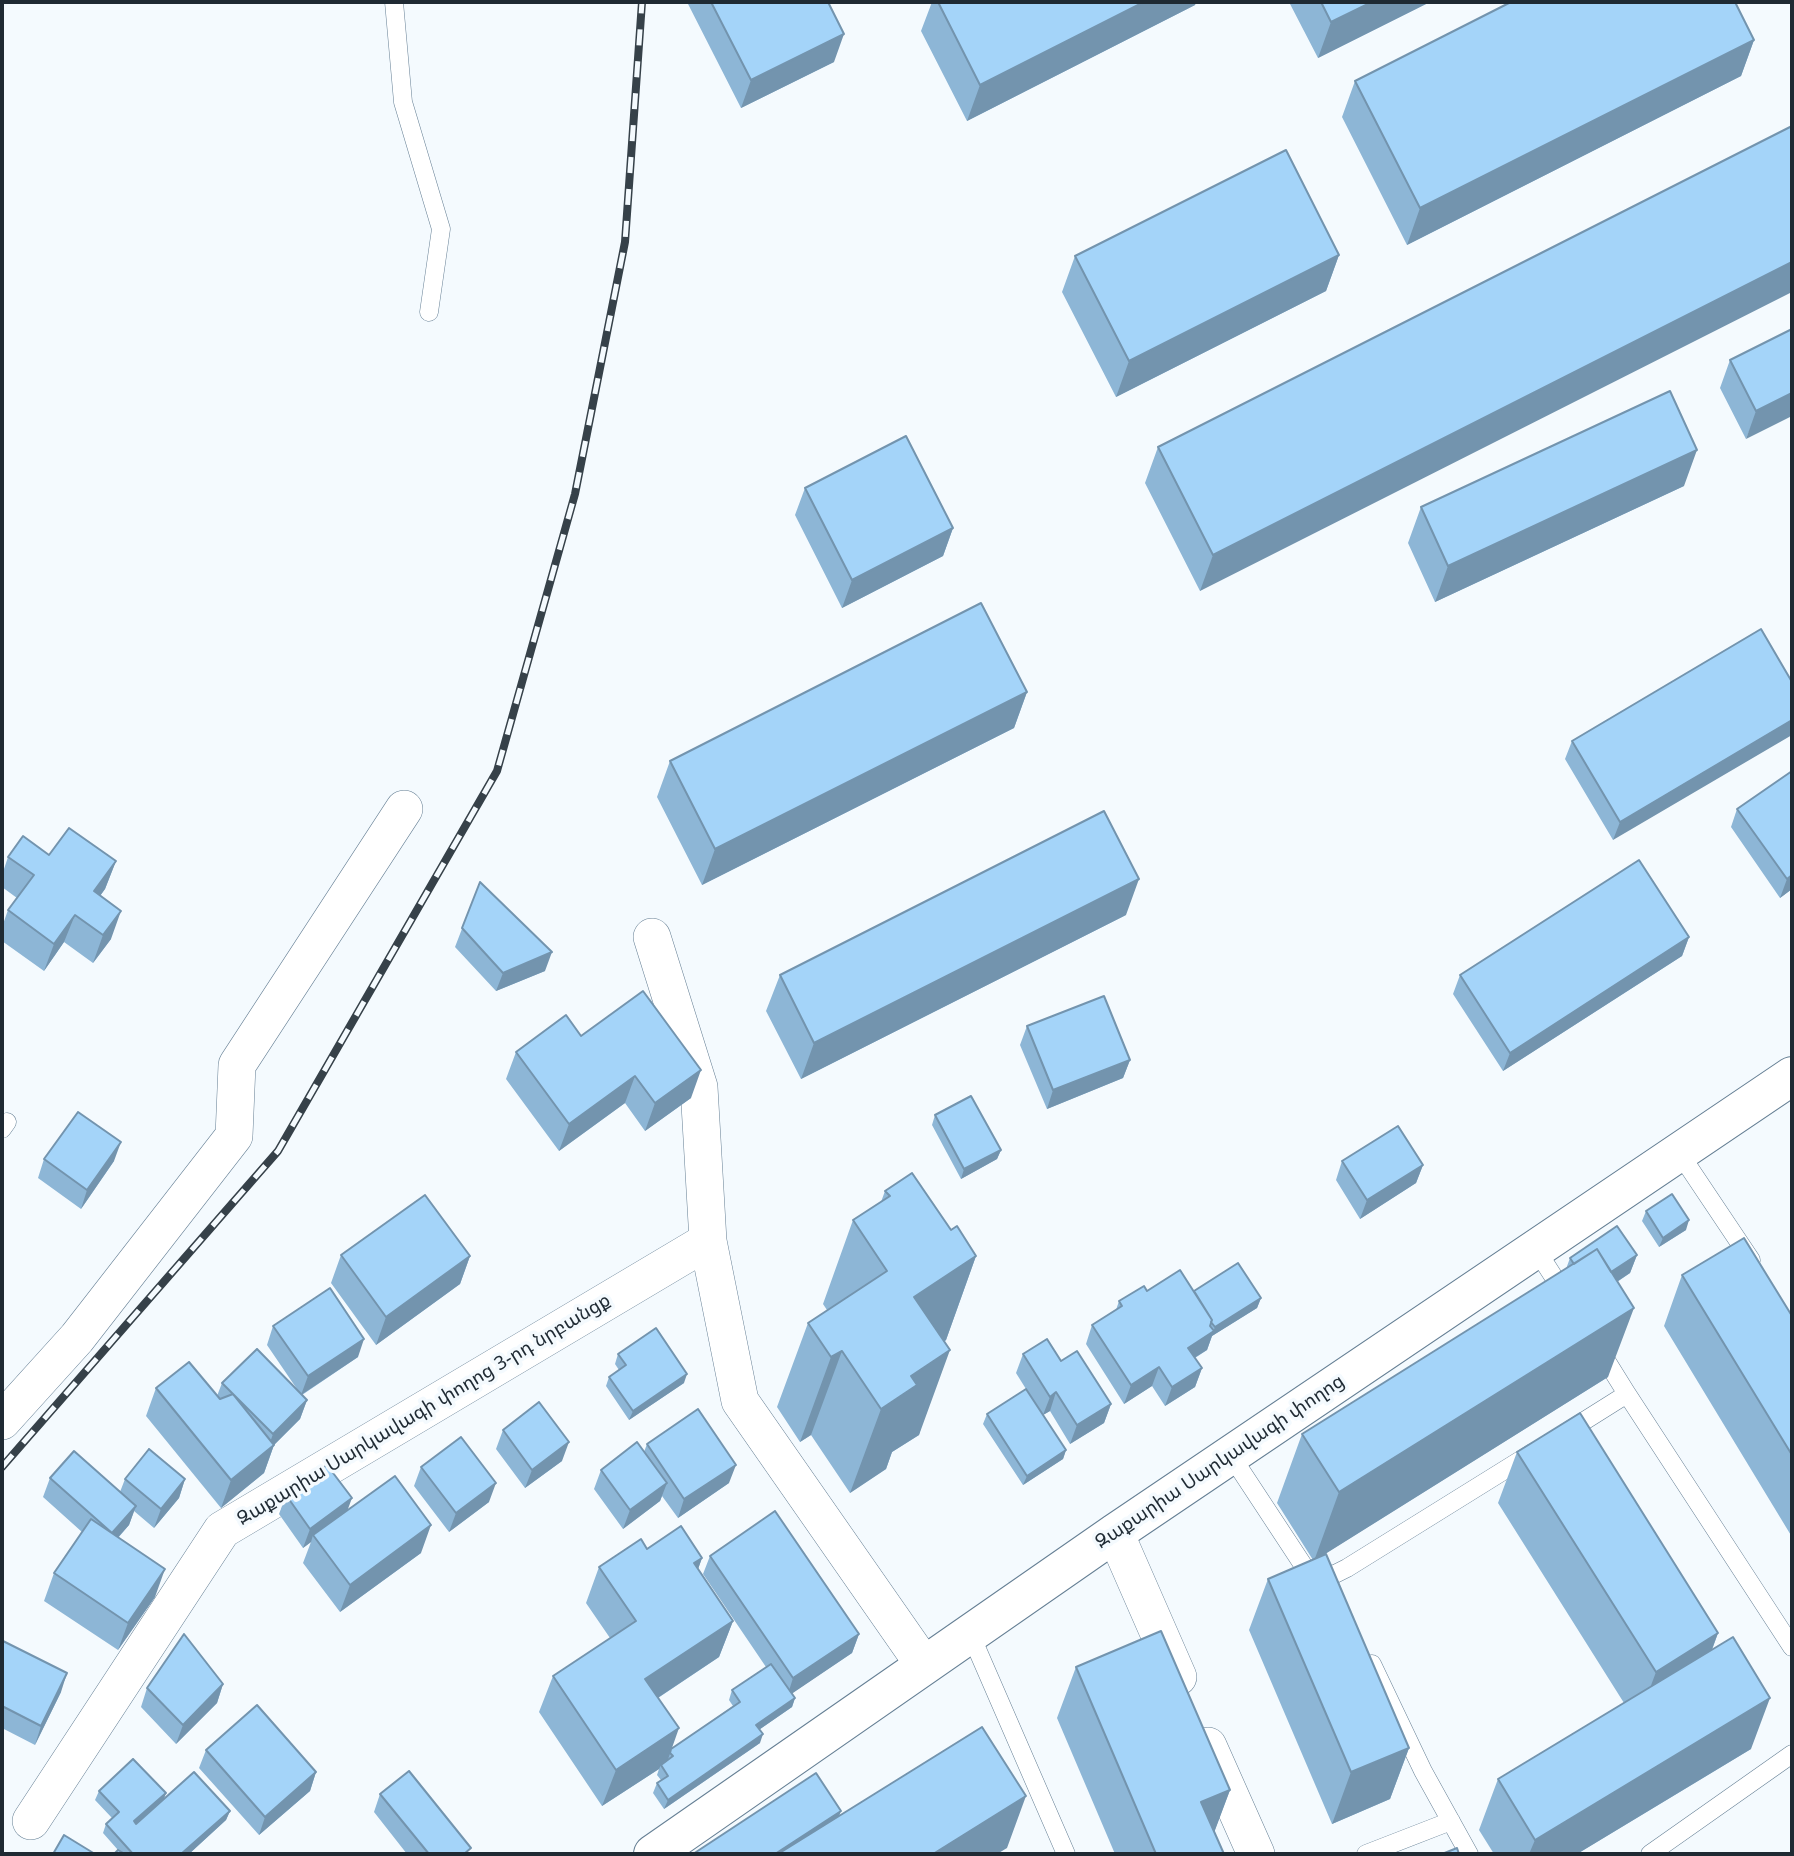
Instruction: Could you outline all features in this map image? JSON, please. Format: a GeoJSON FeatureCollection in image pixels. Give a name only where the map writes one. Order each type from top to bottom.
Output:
{"type":"FeatureCollection","features":[{"type":"Feature","properties":{"kind":"main road","name":"Զաքարիա Սարկավագի փողոց"},"geometry":{"type":"LineString","coordinates":[[653,1854],[1230,1454],[1792,1076]]}},
{"type":"Feature","properties":{"kind":"street"},"geometry":{"type":"LineString","coordinates":[[2,1421],[77,1338],[234,1136],[237,1065],[404,809]]}},
{"type":"Feature","properties":{"kind":"street"},"geometry":{"type":"LineString","coordinates":[[652,937],[699,1087],[708,1241],[740,1401],[923,1665]]}},
{"type":"Feature","properties":{"kind":"street","name":"Զաքարիա Սարկավագի փողոց 3-րդ նրբանցք"},"geometry":{"type":"LineString","coordinates":[[31,1821],[222,1530],[708,1241]]}},
{"type":"Feature","properties":{"kind":"street"},"geometry":{"type":"LineString","coordinates":[[1115,1533],[1256,1854]]}},
{"type":"Feature","properties":{"kind":"lane"},"geometry":{"type":"LineString","coordinates":[[394,2],[403,102],[441,229],[429,312]]}},
{"type":"Feature","properties":{"kind":"lane"},"geometry":{"type":"LineString","coordinates":[[1678,1151],[1762,1276]]}},
{"type":"Feature","properties":{"kind":"lane"},"geometry":{"type":"LineString","coordinates":[[1535,1248],[1578,1315]]}},
{"type":"Feature","properties":{"kind":"lane"},"geometry":{"type":"LineString","coordinates":[[1592,1338],[1792,1647]]}},
{"type":"Feature","properties":{"kind":"lane"},"geometry":{"type":"LineString","coordinates":[[1230,1454],[1305,1567],[1313,1573],[1335,1574],[1627,1394]]}},
{"type":"Feature","properties":{"kind":"lane"},"geometry":{"type":"LineString","coordinates":[[970,1633],[1063,1853]]}},
{"type":"Feature","properties":{"kind":"lane"},"geometry":{"type":"LineString","coordinates":[[1369,1658],[1469,1854]]}},
{"type":"Feature","properties":{"kind":"lane"},"geometry":{"type":"LineString","coordinates":[[1650,1854],[1792,1754]]}},
{"type":"Feature","properties":{"kind":"lane"},"geometry":{"type":"LineString","coordinates":[[1366,1854],[1451,1821]]}},
{"type":"Feature","properties":{"kind":"building"},"geometry":{"type":"Polygon","coordinates":[[[711,2],[828,2],[844,34],[751,80],[711,2]]]}},
{"type":"Feature","properties":{"kind":"building"},"geometry":{"type":"Polygon","coordinates":[[[938,2],[1144,2],[980,85],[938,2]]]}},
{"type":"Feature","properties":{"kind":"building"},"geometry":{"type":"Polygon","coordinates":[[[1321,2],[1372,2],[1331,22],[1321,2]]]}},
{"type":"Feature","properties":{"kind":"building"},"geometry":{"type":"Polygon","coordinates":[[[1511,2],[1735,2],[1754,40],[1420,208],[1355,81],[1511,2]]]}},
{"type":"Feature","properties":{"kind":"building"},"geometry":{"type":"Polygon","coordinates":[[[1792,126],[1792,262],[1213,555],[1158,447],[1792,126]]]}},
{"type":"Feature","properties":{"kind":"building"},"geometry":{"type":"Polygon","coordinates":[[[1286,150],[1339,255],[1129,361],[1075,256],[1286,150]]]}},
{"type":"Feature","properties":{"kind":"building"},"geometry":{"type":"Polygon","coordinates":[[[1792,329],[1792,393],[1756,411],[1730,360],[1792,329]]]}},
{"type":"Feature","properties":{"kind":"building"},"geometry":{"type":"Polygon","coordinates":[[[1670,391],[1697,450],[1448,566],[1421,507],[1670,391]]]}},
{"type":"Feature","properties":{"kind":"building"},"geometry":{"type":"Polygon","coordinates":[[[906,436],[953,528],[852,580],[805,488],[906,436]]]}},
{"type":"Feature","properties":{"kind":"building"},"geometry":{"type":"Polygon","coordinates":[[[981,603],[1027,692],[715,849],[670,761],[981,603]]]}},
{"type":"Feature","properties":{"kind":"building"},"geometry":{"type":"Polygon","coordinates":[[[1761,629],[1792,682],[1792,720],[1620,822],[1572,741],[1761,629]]]}},
{"type":"Feature","properties":{"kind":"building"},"geometry":{"type":"Polygon","coordinates":[[[1792,771],[1792,875],[1787,879],[1737,809],[1792,771]]]}},
{"type":"Feature","properties":{"kind":"building"},"geometry":{"type":"Polygon","coordinates":[[[1104,811],[1139,879],[814,1043],[780,975],[1104,811]]]}},
{"type":"Feature","properties":{"kind":"building"},"geometry":{"type":"Polygon","coordinates":[[[69,828],[116,861],[94,891],[121,911],[103,935],[75,915],[54,944],[8,910],[34,875],[8,857],[23,836],[49,855],[69,828]]]}},
{"type":"Feature","properties":{"kind":"building"},"geometry":{"type":"Polygon","coordinates":[[[1639,860],[1689,937],[1510,1053],[1460,975],[1639,860]]]}},
{"type":"Feature","properties":{"kind":"building"},"geometry":{"type":"Polygon","coordinates":[[[480,882],[552,952],[503,973],[462,928],[480,882]]]}},
{"type":"Feature","properties":{"kind":"building"},"geometry":{"type":"Polygon","coordinates":[[[643,991],[701,1070],[655,1103],[635,1076],[569,1124],[516,1052],[566,1015],[581,1036],[643,991]]]}},
{"type":"Feature","properties":{"kind":"building"},"geometry":{"type":"Polygon","coordinates":[[[1104,996],[1130,1060],[1053,1090],[1027,1026],[1104,996]]]}},
{"type":"Feature","properties":{"kind":"building"},"geometry":{"type":"Polygon","coordinates":[[[971,1096],[1001,1150],[964,1169],[935,1115],[971,1096]]]}},
{"type":"Feature","properties":{"kind":"building"},"geometry":{"type":"Polygon","coordinates":[[[78,1112],[121,1142],[87,1190],[44,1159],[78,1112]]]}},
{"type":"Feature","properties":{"kind":"building"},"geometry":{"type":"Polygon","coordinates":[[[1398,1126],[1423,1165],[1367,1200],[1342,1161],[1398,1126]]]}},
{"type":"Feature","properties":{"kind":"building"},"geometry":{"type":"Polygon","coordinates":[[[912,1173],[951,1230],[957,1226],[976,1256],[914,1297],[950,1350],[911,1376],[917,1385],[881,1409],[842,1351],[831,1357],[808,1323],[887,1271],[853,1220],[890,1196],[885,1191],[912,1173]]]}},
{"type":"Feature","properties":{"kind":"building"},"geometry":{"type":"Polygon","coordinates":[[[1672,1194],[1689,1220],[1663,1238],[1646,1211],[1672,1194]]]}},
{"type":"Feature","properties":{"kind":"building"},"geometry":{"type":"Polygon","coordinates":[[[425,1195],[470,1256],[386,1317],[341,1255],[425,1195]]]}},
{"type":"Feature","properties":{"kind":"building"},"geometry":{"type":"Polygon","coordinates":[[[1617,1226],[1637,1255],[1611,1272],[1597,1249],[1574,1264],[1570,1258],[1617,1226]]]}},
{"type":"Feature","properties":{"kind":"building"},"geometry":{"type":"Polygon","coordinates":[[[1744,1238],[1792,1316],[1792,1455],[1682,1275],[1744,1238]]]}},
{"type":"Feature","properties":{"kind":"building"},"geometry":{"type":"Polygon","coordinates":[[[1597,1249],[1634,1308],[1339,1492],[1302,1434],[1597,1249]]]}},
{"type":"Feature","properties":{"kind":"building"},"geometry":{"type":"Polygon","coordinates":[[[1238,1263],[1261,1298],[1215,1327],[1194,1291],[1238,1263]]]}},
{"type":"Feature","properties":{"kind":"building"},"geometry":{"type":"Polygon","coordinates":[[[1180,1270],[1212,1320],[1210,1326],[1214,1331],[1188,1348],[1202,1368],[1172,1387],[1159,1367],[1131,1385],[1092,1325],[1122,1306],[1119,1301],[1144,1286],[1147,1291],[1180,1270]]]}},
{"type":"Feature","properties":{"kind":"building"},"geometry":{"type":"Polygon","coordinates":[[[330,1288],[364,1339],[308,1376],[273,1326],[330,1288]]]}},
{"type":"Feature","properties":{"kind":"building"},"geometry":{"type":"Polygon","coordinates":[[[656,1328],[687,1374],[633,1411],[609,1377],[626,1365],[618,1354],[656,1328]]]}},
{"type":"Feature","properties":{"kind":"building"},"geometry":{"type":"Polygon","coordinates":[[[1047,1339],[1061,1361],[1077,1351],[1111,1404],[1077,1425],[1056,1392],[1050,1397],[1023,1354],[1047,1339]]]}},
{"type":"Feature","properties":{"kind":"building"},"geometry":{"type":"Polygon","coordinates":[[[257,1349],[307,1400],[273,1434],[222,1383],[257,1349]]]}},
{"type":"Feature","properties":{"kind":"building"},"geometry":{"type":"Polygon","coordinates":[[[189,1362],[220,1399],[233,1394],[274,1445],[231,1480],[156,1388],[189,1362]]]}},
{"type":"Feature","properties":{"kind":"building"},"geometry":{"type":"Polygon","coordinates":[[[1026,1389],[1066,1450],[1027,1476],[987,1414],[1026,1389]]]}},
{"type":"Feature","properties":{"kind":"building"},"geometry":{"type":"Polygon","coordinates":[[[539,1402],[569,1442],[532,1470],[503,1430],[539,1402]]]}},
{"type":"Feature","properties":{"kind":"building"},"geometry":{"type":"Polygon","coordinates":[[[698,1409],[736,1465],[684,1499],[647,1444],[698,1409]]]}},
{"type":"Feature","properties":{"kind":"building"},"geometry":{"type":"Polygon","coordinates":[[[1580,1413],[1718,1633],[1656,1672],[1517,1452],[1580,1413]]]}},
{"type":"Feature","properties":{"kind":"building"},"geometry":{"type":"Polygon","coordinates":[[[461,1437],[496,1483],[456,1513],[421,1467],[461,1437]]]}},
{"type":"Feature","properties":{"kind":"building"},"geometry":{"type":"Polygon","coordinates":[[[637,1442],[667,1483],[630,1510],[601,1470],[637,1442]]]}},
{"type":"Feature","properties":{"kind":"building"},"geometry":{"type":"Polygon","coordinates":[[[149,1449],[185,1479],[161,1509],[125,1479],[149,1449]]]}},
{"type":"Feature","properties":{"kind":"building"},"geometry":{"type":"Polygon","coordinates":[[[74,1451],[136,1506],[112,1533],[50,1478],[74,1451]]]}},
{"type":"Feature","properties":{"kind":"building"},"geometry":{"type":"Polygon","coordinates":[[[327,1465],[352,1498],[310,1529],[286,1495],[327,1465]]]}},
{"type":"Feature","properties":{"kind":"building"},"geometry":{"type":"Polygon","coordinates":[[[395,1476],[431,1525],[350,1585],[313,1535],[395,1476]]]}},
{"type":"Feature","properties":{"kind":"building"},"geometry":{"type":"Polygon","coordinates":[[[775,1511],[859,1634],[793,1678],[710,1556],[775,1511]]]}},
{"type":"Feature","properties":{"kind":"building"},"geometry":{"type":"Polygon","coordinates":[[[91,1519],[165,1569],[128,1623],[54,1573],[91,1519]]]}},
{"type":"Feature","properties":{"kind":"building"},"geometry":{"type":"Polygon","coordinates":[[[681,1526],[702,1558],[694,1563],[733,1621],[645,1679],[679,1728],[616,1770],[553,1676],[636,1621],[599,1567],[641,1539],[647,1549],[681,1526]]]}},
{"type":"Feature","properties":{"kind":"building"},"geometry":{"type":"Polygon","coordinates":[[[1326,1554],[1409,1748],[1351,1772],[1268,1579],[1326,1554]]]}},
{"type":"Feature","properties":{"kind":"building"},"geometry":{"type":"Polygon","coordinates":[[[1161,1631],[1230,1790],[1201,1802],[1224,1854],[1156,1854],[1076,1667],[1161,1631]]]}},
{"type":"Feature","properties":{"kind":"building"},"geometry":{"type":"Polygon","coordinates":[[[184,1634],[223,1684],[183,1725],[147,1688],[184,1634]]]}},
{"type":"Feature","properties":{"kind":"building"},"geometry":{"type":"Polygon","coordinates":[[[1733,1637],[1770,1698],[1535,1840],[1498,1779],[1733,1637]]]}},
{"type":"Feature","properties":{"kind":"building"},"geometry":{"type":"Polygon","coordinates":[[[3,1641],[67,1673],[41,1726],[2,1706],[3,1641]]]}},
{"type":"Feature","properties":{"kind":"building"},"geometry":{"type":"Polygon","coordinates":[[[771,1664],[795,1698],[756,1725],[763,1734],[668,1800],[657,1783],[668,1776],[661,1765],[673,1756],[671,1749],[740,1702],[732,1690],[771,1664]]]}},
{"type":"Feature","properties":{"kind":"building"},"geometry":{"type":"Polygon","coordinates":[[[257,1705],[316,1772],[265,1817],[206,1750],[257,1705]]]}},
{"type":"Feature","properties":{"kind":"building"},"geometry":{"type":"Polygon","coordinates":[[[982,1727],[1026,1796],[933,1854],[778,1854],[982,1727]]]}},
{"type":"Feature","properties":{"kind":"building"},"geometry":{"type":"Polygon","coordinates":[[[133,1759],[166,1793],[134,1821],[136,1824],[194,1772],[230,1811],[181,1854],[133,1854],[106,1824],[119,1812],[99,1791],[133,1759]]]}},
{"type":"Feature","properties":{"kind":"building"},"geometry":{"type":"Polygon","coordinates":[[[409,1771],[471,1848],[464,1854],[429,1854],[380,1794],[409,1771]]]}},
{"type":"Feature","properties":{"kind":"building"},"geometry":{"type":"Polygon","coordinates":[[[816,1773],[841,1811],[775,1854],[693,1854],[816,1773]]]}},
{"type":"Feature","properties":{"kind":"building"},"geometry":{"type":"Polygon","coordinates":[[[64,1835],[95,1854],[53,1854],[64,1835]]]}},
{"type":"Feature","properties":{"kind":"building"},"geometry":{"type":"Polygon","coordinates":[[[1457,1848],[1459,1854],[1442,1854],[1457,1848]]]}},
{"type":"Feature","properties":{"kind":"railway"},"geometry":{"type":"LineString","coordinates":[[2,1467],[278,1151],[497,771],[575,494],[625,242],[642,2]]}}]}
